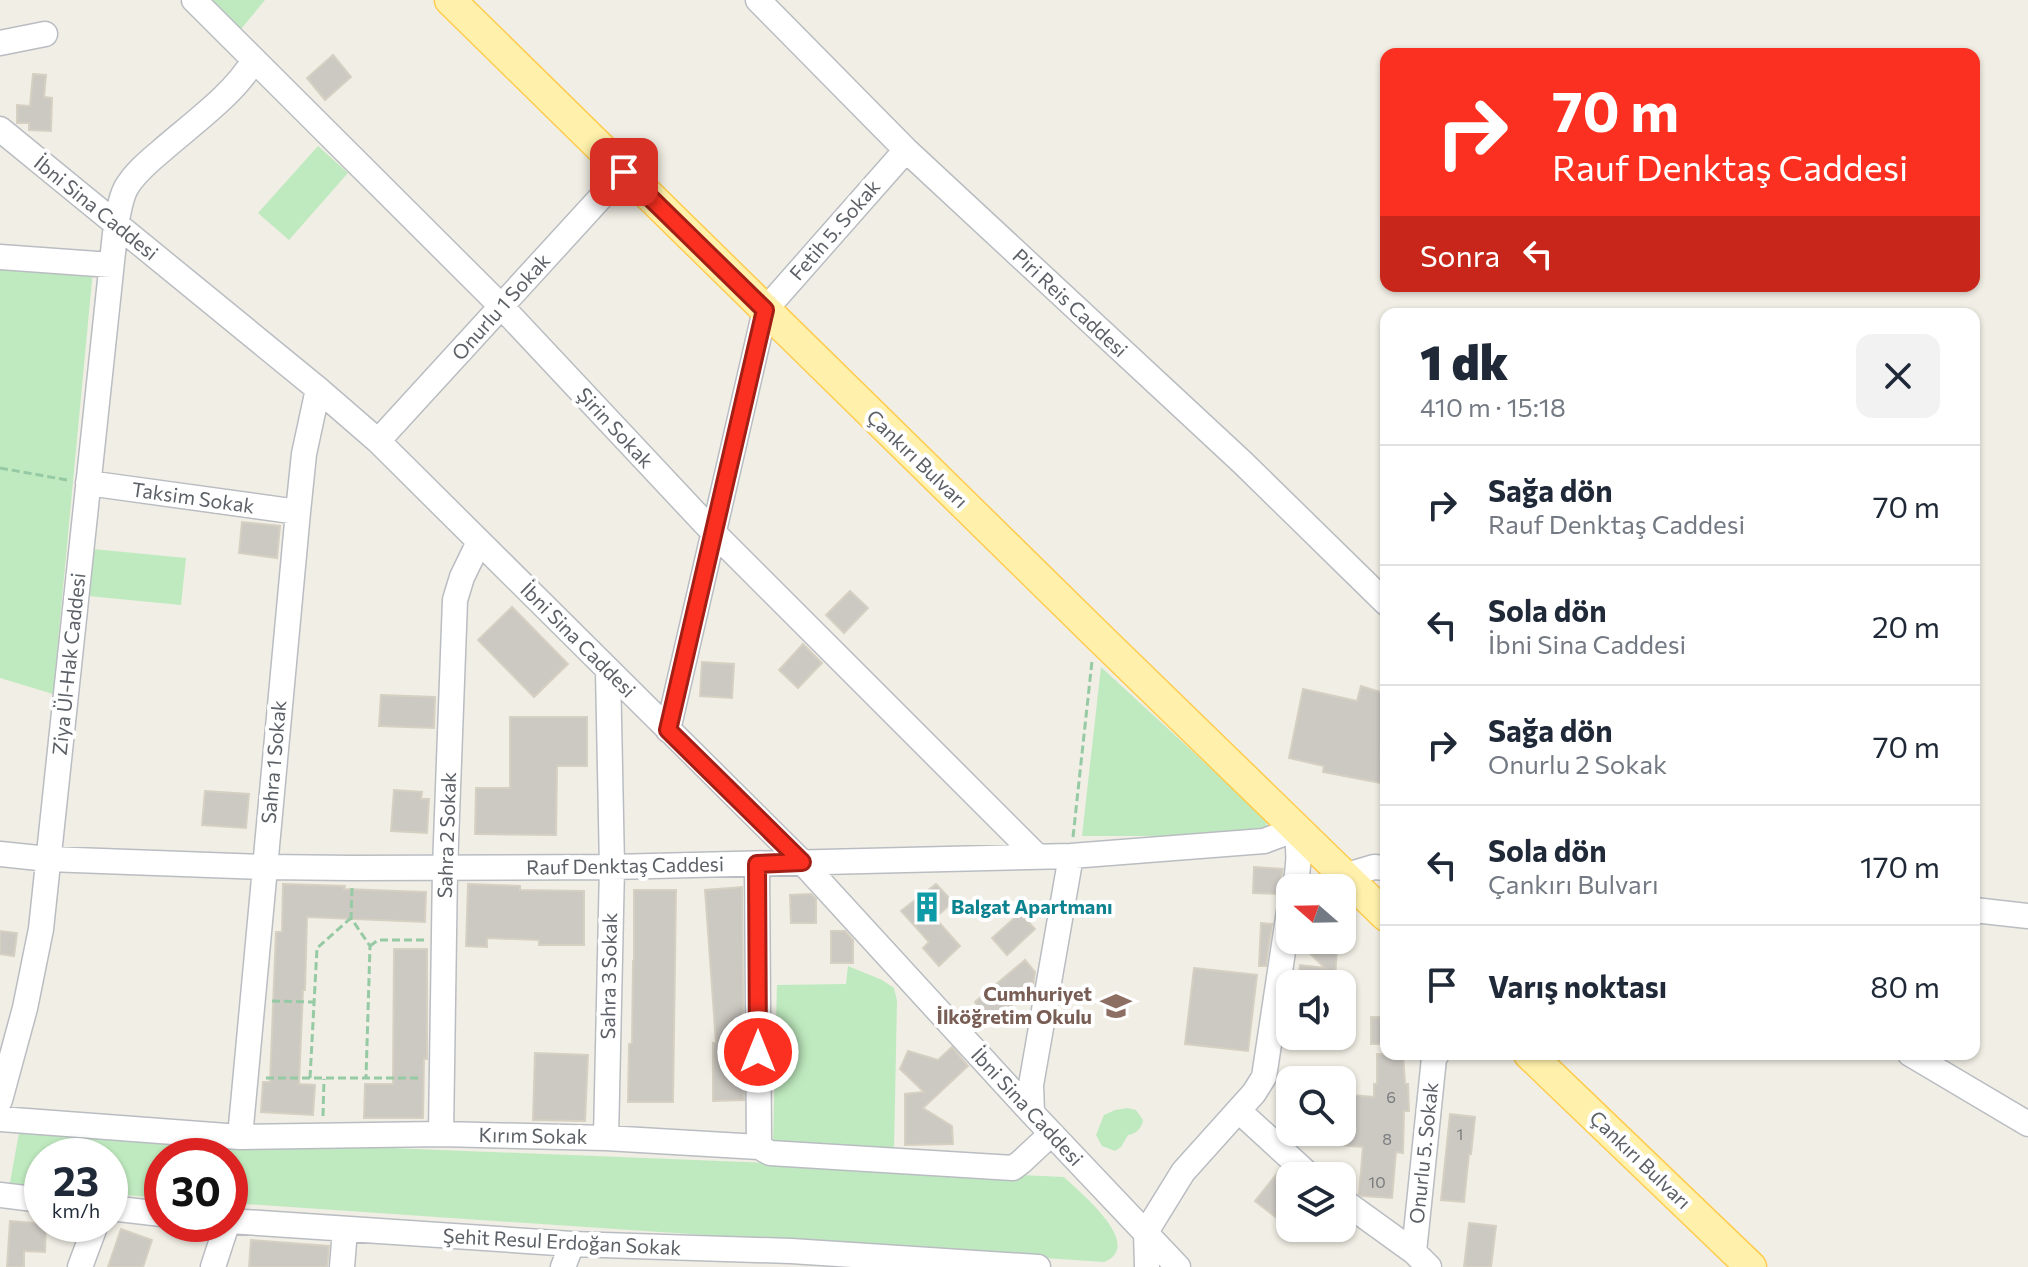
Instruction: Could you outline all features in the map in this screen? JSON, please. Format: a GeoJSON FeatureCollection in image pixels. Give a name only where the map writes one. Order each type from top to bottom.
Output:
{"type":"FeatureCollection","features":[{"type":"Feature","properties":{"kind":"main road","name":"Çankırı Bulvarı"},"geometry":{"type":"LineString","coordinates":[[450,0],[1342,874]]}},
{"type":"Feature","properties":{"kind":"main road","name":"Çankırı Bulvarı"},"geometry":{"type":"LineString","coordinates":[[1356,887],[1380,910]]}},
{"type":"Feature","properties":{"kind":"main road","name":"Çankırı Bulvarı"},"geometry":{"type":"LineString","coordinates":[[1535,1060],[1751,1267]]}},
{"type":"Feature","properties":{"kind":"street","name":"Şirin Sokak"},"geometry":{"type":"LineString","coordinates":[[194,0],[501,306],[713,532],[1037,856]]}},
{"type":"Feature","properties":{"kind":"street","name":"Piri Reis Caddesi"},"geometry":{"type":"LineString","coordinates":[[758,0],[906,150],[1243,463],[1380,597]]}},
{"type":"Feature","properties":{"kind":"street"},"geometry":{"type":"LineString","coordinates":[[0,43],[45,34]]}},
{"type":"Feature","properties":{"kind":"street","name":"Ziya Ül-Hak Caddesi"},"geometry":{"type":"LineString","coordinates":[[0,1100],[34,969],[41,929],[116,224],[125,190],[133,179],[241,80],[253,61]]}},
{"type":"Feature","properties":{"kind":"street","name":"İbni Sina Caddesi"},"geometry":{"type":"LineString","coordinates":[[0,129],[378,441],[802,862],[1051,1134],[1178,1267]]}},
{"type":"Feature","properties":{"kind":"street","name":"Fetih 5. Sokak"},"geometry":{"type":"LineString","coordinates":[[765,310],[906,150]]}},
{"type":"Feature","properties":{"kind":"street","name":"Onurlu 1 Sokak"},"geometry":{"type":"LineString","coordinates":[[378,441],[624,172]]}},
{"type":"Feature","properties":{"kind":"street"},"geometry":{"type":"LineString","coordinates":[[0,257],[111,265]]}},
{"type":"Feature","properties":{"kind":"street"},"geometry":{"type":"LineString","coordinates":[[668,730],[765,310]]}},
{"type":"Feature","properties":{"kind":"street","name":"Sahra 1 Sokak"},"geometry":{"type":"LineString","coordinates":[[240,1137],[304,454],[318,389]]}},
{"type":"Feature","properties":{"kind":"street","name":"Taksim Sokak"},"geometry":{"type":"LineString","coordinates":[[88,483],[298,512]]}},
{"type":"Feature","properties":{"kind":"street","name":"Sahra 2 Sokak"},"geometry":{"type":"LineString","coordinates":[[441,1134],[445,868],[455,600],[479,542]]}},
{"type":"Feature","properties":{"kind":"street","name":"Sahra 3 Sokak"},"geometry":{"type":"LineString","coordinates":[[606,1138],[612,867],[608,670]]}},
{"type":"Feature","properties":{"kind":"street"},"geometry":{"type":"LineString","coordinates":[[1296,829],[1300,855],[1298,874]]}},
{"type":"Feature","properties":{"kind":"street","name":"Rauf Denktaş Caddesi"},"geometry":{"type":"LineString","coordinates":[[0,854],[48,859],[264,867],[612,867],[1071,856],[1264,841],[1296,829]]}},
{"type":"Feature","properties":{"kind":"street"},"geometry":{"type":"LineString","coordinates":[[1032,1113],[1031,1085],[1071,856]]}},
{"type":"Feature","properties":{"kind":"street"},"geometry":{"type":"LineString","coordinates":[[757,864],[759,1147]]}},
{"type":"Feature","properties":{"kind":"street"},"geometry":{"type":"LineString","coordinates":[[1351,874],[1380,868]]}},
{"type":"Feature","properties":{"kind":"street"},"geometry":{"type":"LineString","coordinates":[[1980,911],[2028,916]]}},
{"type":"Feature","properties":{"kind":"street"},"geometry":{"type":"LineString","coordinates":[[1147,1267],[1146,1232],[1183,1172],[1239,1111],[1264,1077],[1283,954]]}},
{"type":"Feature","properties":{"kind":"street","name":"Onurlu 5. Sokak"},"geometry":{"type":"LineString","coordinates":[[1421,1260],[1434,1060]]}},
{"type":"Feature","properties":{"kind":"street"},"geometry":{"type":"LineString","coordinates":[[1920,1060],[2028,1124]]}},
{"type":"Feature","properties":{"kind":"street"},"geometry":{"type":"LineString","coordinates":[[1239,1111],[1295,1162]]}},
{"type":"Feature","properties":{"kind":"street","name":"Kırım Sokak"},"geometry":{"type":"LineString","coordinates":[[0,1119],[240,1137],[441,1134],[606,1138],[759,1147],[770,1153],[1013,1168],[1051,1134]]}},
{"type":"Feature","properties":{"kind":"street"},"geometry":{"type":"LineString","coordinates":[[0,1195],[24,1198]]}},
{"type":"Feature","properties":{"kind":"street"},"geometry":{"type":"LineString","coordinates":[[1356,1211],[1421,1260]]}},
{"type":"Feature","properties":{"kind":"street","name":"Şehit Resul Erdoğan Sokak"},"geometry":{"type":"LineString","coordinates":[[248,1224],[345,1230],[567,1256],[1038,1267]]}},
{"type":"Feature","properties":{"kind":"street"},"geometry":{"type":"LineString","coordinates":[[342,1267],[345,1230]]}},
{"type":"Feature","properties":{"kind":"street"},"geometry":{"type":"LineString","coordinates":[[80,1267],[89,1242]]}},
{"type":"Feature","properties":{"kind":"street"},"geometry":{"type":"LineString","coordinates":[[213,1267],[222,1242]]}},
{"type":"Feature","properties":{"kind":"path"},"geometry":{"type":"LineString","coordinates":[[0,468],[88,483]]}},
{"type":"Feature","properties":{"kind":"path"},"geometry":{"type":"LineString","coordinates":[[1071,856],[1095,633]]}},
{"type":"Feature","properties":{"kind":"path"},"geometry":{"type":"LineString","coordinates":[[352,868],[351,918],[370,946],[366,1078]]}},
{"type":"Feature","properties":{"kind":"path"},"geometry":{"type":"LineString","coordinates":[[310,1078],[317,948],[351,918]]}},
{"type":"Feature","properties":{"kind":"path"},"geometry":{"type":"LineString","coordinates":[[370,946],[378,940],[444,940]]}},
{"type":"Feature","properties":{"kind":"path"},"geometry":{"type":"LineString","coordinates":[[253,1001],[314,1002]]}},
{"type":"Feature","properties":{"kind":"path"},"geometry":{"type":"LineString","coordinates":[[246,1077],[442,1078]]}},
{"type":"Feature","properties":{"kind":"path"},"geometry":{"type":"LineString","coordinates":[[323,1136],[324,1078]]}},
{"type":"Feature","properties":{"kind":"green space"},"geometry":{"type":"Polygon","coordinates":[[[210,0],[265,0],[241,29],[210,0]]]}},
{"type":"Feature","properties":{"kind":"green space"},"geometry":{"type":"Polygon","coordinates":[[[318,146],[348,173],[289,240],[258,213],[318,146]]]}},
{"type":"Feature","properties":{"kind":"green space"},"geometry":{"type":"Polygon","coordinates":[[[0,264],[93,270],[53,694],[0,678],[0,264]]]}},
{"type":"Feature","properties":{"kind":"green space"},"geometry":{"type":"Polygon","coordinates":[[[93,549],[186,558],[181,605],[88,596],[93,549]]]}},
{"type":"Feature","properties":{"kind":"green space"},"geometry":{"type":"Polygon","coordinates":[[[1101,667],[1266,819],[1267,827],[1261,836],[1082,836],[1101,667]]]}},
{"type":"Feature","properties":{"kind":"green space"},"geometry":{"type":"Polygon","coordinates":[[[848,966],[894,988],[897,1001],[894,1151],[773,1141],[777,985],[846,984],[848,966]]]}},
{"type":"Feature","properties":{"kind":"green space"},"geometry":{"type":"Polygon","coordinates":[[[1128,1108],[1136,1110],[1143,1120],[1140,1128],[1128,1135],[1115,1151],[1102,1146],[1096,1135],[1104,1115],[1128,1108]]]}},
{"type":"Feature","properties":{"kind":"green space"},"geometry":{"type":"Polygon","coordinates":[[[19,1133],[144,1138],[144,1197],[128,1195],[128,1138],[24,1138],[24,1189],[9,1188],[19,1133]]]}},
{"type":"Feature","properties":{"kind":"green space"},"geometry":{"type":"Polygon","coordinates":[[[248,1142],[1064,1177],[1094,1206],[1114,1232],[1118,1244],[1115,1254],[1104,1262],[248,1204],[248,1142]]]}},
{"type":"Feature","properties":{"kind":"building"},"geometry":{"type":"Polygon","coordinates":[[[333,55],[351,77],[325,100],[307,78],[333,55]]]}},
{"type":"Feature","properties":{"kind":"building"},"geometry":{"type":"Polygon","coordinates":[[[33,74],[46,75],[44,97],[52,98],[51,131],[29,130],[29,123],[17,123],[17,105],[30,106],[33,74]]]}},
{"type":"Feature","properties":{"kind":"building"},"geometry":{"type":"Polygon","coordinates":[[[242,522],[280,526],[277,558],[239,553],[242,522]]]}},
{"type":"Feature","properties":{"kind":"building"},"geometry":{"type":"Polygon","coordinates":[[[850,591],[868,608],[844,633],[826,615],[850,591]]]}},
{"type":"Feature","properties":{"kind":"building"},"geometry":{"type":"Polygon","coordinates":[[[512,607],[568,664],[534,697],[478,640],[512,607]]]}},
{"type":"Feature","properties":{"kind":"building"},"geometry":{"type":"Polygon","coordinates":[[[803,644],[822,663],[798,688],[779,670],[803,644]]]}},
{"type":"Feature","properties":{"kind":"building"},"geometry":{"type":"Polygon","coordinates":[[[702,662],[734,664],[732,698],[700,696],[702,662]]]}},
{"type":"Feature","properties":{"kind":"building"},"geometry":{"type":"Polygon","coordinates":[[[1361,686],[1380,692],[1380,783],[1323,772],[1324,766],[1289,758],[1303,689],[1357,701],[1361,686]]]}},
{"type":"Feature","properties":{"kind":"building"},"geometry":{"type":"Polygon","coordinates":[[[381,695],[435,697],[434,728],[379,726],[381,695]]]}},
{"type":"Feature","properties":{"kind":"building"},"geometry":{"type":"Polygon","coordinates":[[[510,717],[587,717],[587,766],[557,766],[556,835],[475,834],[476,788],[510,788],[510,717]]]}},
{"type":"Feature","properties":{"kind":"building"},"geometry":{"type":"Polygon","coordinates":[[[394,790],[422,792],[421,799],[429,799],[427,833],[391,831],[394,790]]]}},
{"type":"Feature","properties":{"kind":"building"},"geometry":{"type":"Polygon","coordinates":[[[205,791],[249,794],[246,828],[202,825],[205,791]]]}},
{"type":"Feature","properties":{"kind":"building"},"geometry":{"type":"Polygon","coordinates":[[[1254,867],[1283,869],[1282,874],[1276,874],[1276,894],[1253,893],[1254,867]]]}},
{"type":"Feature","properties":{"kind":"building"},"geometry":{"type":"Polygon","coordinates":[[[283,884],[426,892],[425,922],[307,917],[299,1084],[315,1085],[313,1115],[261,1112],[263,1082],[270,1082],[276,932],[282,932],[283,884]]]}},
{"type":"Feature","properties":{"kind":"building"},"geometry":{"type":"Polygon","coordinates":[[[468,884],[520,886],[520,890],[584,891],[584,945],[539,945],[539,940],[487,938],[487,947],[466,946],[468,884]]]}},
{"type":"Feature","properties":{"kind":"building"},"geometry":{"type":"Polygon","coordinates":[[[936,884],[953,902],[935,918],[960,946],[939,966],[923,948],[929,942],[901,911],[936,884]]]}},
{"type":"Feature","properties":{"kind":"building"},"geometry":{"type":"Polygon","coordinates":[[[742,887],[744,1100],[713,1101],[713,1043],[716,1043],[705,890],[742,887]]]}},
{"type":"Feature","properties":{"kind":"building"},"geometry":{"type":"Polygon","coordinates":[[[634,890],[676,890],[673,1102],[628,1102],[634,890]]]}},
{"type":"Feature","properties":{"kind":"building"},"geometry":{"type":"Polygon","coordinates":[[[811,894],[816,899],[816,923],[791,923],[790,895],[811,894]]]}},
{"type":"Feature","properties":{"kind":"building"},"geometry":{"type":"Polygon","coordinates":[[[1020,913],[1035,929],[1007,955],[992,938],[1020,913]]]}},
{"type":"Feature","properties":{"kind":"building"},"geometry":{"type":"Polygon","coordinates":[[[1261,923],[1272,924],[1266,966],[1259,966],[1261,923]]]}},
{"type":"Feature","properties":{"kind":"building"},"geometry":{"type":"Polygon","coordinates":[[[0,931],[17,933],[14,956],[0,954],[0,931]]]}},
{"type":"Feature","properties":{"kind":"building"},"geometry":{"type":"Polygon","coordinates":[[[831,931],[845,931],[853,940],[853,963],[831,963],[831,931]]]}},
{"type":"Feature","properties":{"kind":"building"},"geometry":{"type":"Polygon","coordinates":[[[394,949],[427,949],[427,1059],[424,1059],[423,1118],[364,1118],[365,1084],[393,1084],[394,949]]]}},
{"type":"Feature","properties":{"kind":"building"},"geometry":{"type":"Polygon","coordinates":[[[1310,954],[1337,954],[1336,970],[1299,970],[1300,965],[1325,968],[1310,954]]]}},
{"type":"Feature","properties":{"kind":"building"},"geometry":{"type":"Polygon","coordinates":[[[1025,960],[1035,972],[1033,987],[991,1023],[975,1002],[1025,960]]]}},
{"type":"Feature","properties":{"kind":"building"},"geometry":{"type":"Polygon","coordinates":[[[1194,968],[1257,975],[1248,1051],[1185,1044],[1194,968]]]}},
{"type":"Feature","properties":{"kind":"building"},"geometry":{"type":"Polygon","coordinates":[[[1371,1017],[1380,1017],[1380,1044],[1371,1044],[1371,1017]]]}},
{"type":"Feature","properties":{"kind":"building"},"geometry":{"type":"Polygon","coordinates":[[[952,1047],[968,1066],[923,1108],[952,1126],[953,1144],[905,1145],[905,1094],[924,1092],[900,1069],[908,1051],[938,1060],[952,1047]]]}},
{"type":"Feature","properties":{"kind":"building"},"geometry":{"type":"Polygon","coordinates":[[[535,1053],[588,1055],[585,1121],[533,1120],[535,1053]]]}},
{"type":"Feature","properties":{"kind":"building"},"geometry":{"type":"Polygon","coordinates":[[[1377,1054],[1380,1054],[1380,1060],[1403,1060],[1409,1111],[1404,1111],[1403,1153],[1396,1152],[1392,1198],[1359,1194],[1363,1147],[1351,1146],[1356,1146],[1356,1095],[1374,1097],[1374,1084],[1377,1084],[1377,1054]]]}},
{"type":"Feature","properties":{"kind":"building"},"geometry":{"type":"Polygon","coordinates":[[[1450,1114],[1475,1117],[1464,1202],[1441,1200],[1450,1114]]]}},
{"type":"Feature","properties":{"kind":"building"},"geometry":{"type":"Polygon","coordinates":[[[1276,1175],[1276,1217],[1255,1201],[1276,1175]]]}},
{"type":"Feature","properties":{"kind":"building"},"geometry":{"type":"Polygon","coordinates":[[[10,1221],[24,1222],[24,1242],[45,1242],[45,1252],[24,1251],[24,1267],[7,1267],[10,1221]]]}},
{"type":"Feature","properties":{"kind":"building"},"geometry":{"type":"Polygon","coordinates":[[[1469,1223],[1496,1226],[1491,1267],[1464,1267],[1469,1223]]]}},
{"type":"Feature","properties":{"kind":"building"},"geometry":{"type":"Polygon","coordinates":[[[128,1231],[144,1237],[144,1242],[151,1242],[143,1267],[108,1267],[117,1242],[128,1242],[128,1231]]]}},
{"type":"Feature","properties":{"kind":"building"},"geometry":{"type":"Polygon","coordinates":[[[251,1240],[329,1246],[327,1267],[249,1267],[251,1240]]]}},
{"type":"Feature","properties":{"kind":"place","name":"Balgat Apartmanı"},"geometry":{"type":"Point","coordinates":[927,907]}},
{"type":"Feature","properties":{"kind":"place","name":"Cumhuriyet İlköğretim Okulu"},"geometry":{"type":"Point","coordinates":[1116,1006]}},
{"type":"Feature","properties":{"kind":"route"},"geometry":{"type":"LineString","coordinates":[[624,172],[765,310],[668,730],[802,862],[757,864],[758,1052]]}}]}
